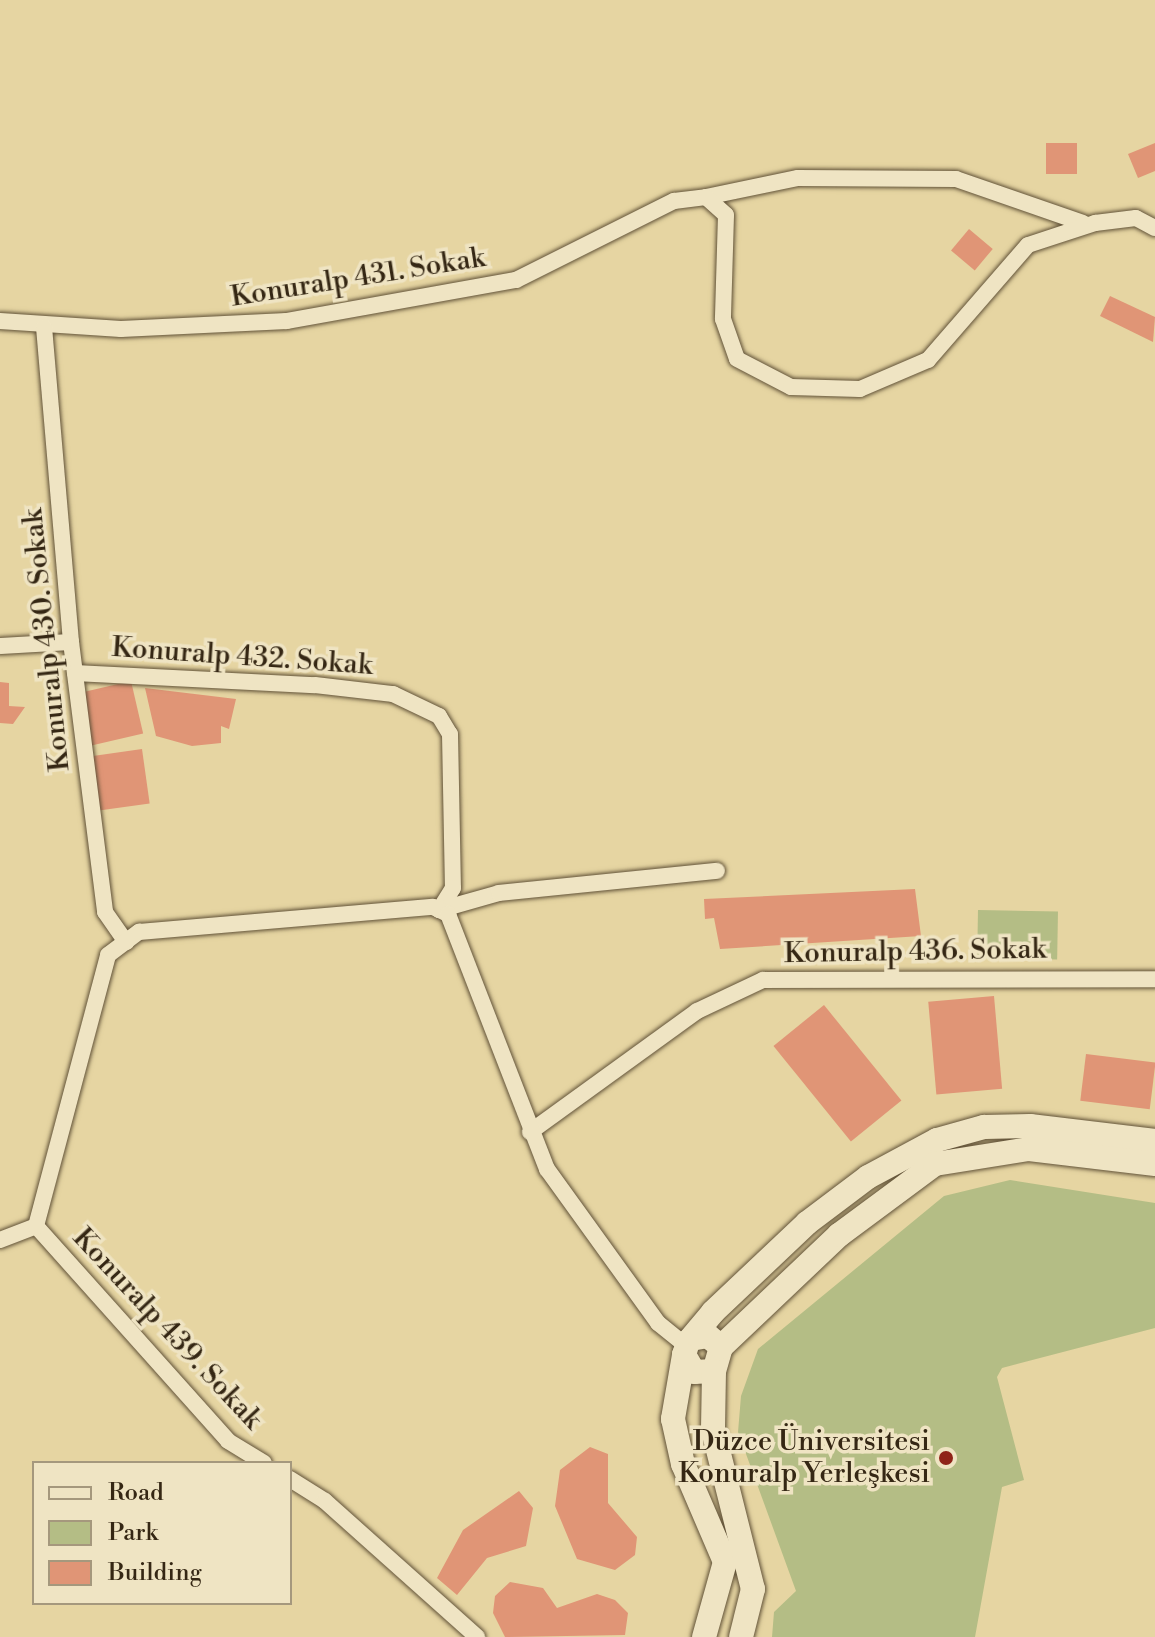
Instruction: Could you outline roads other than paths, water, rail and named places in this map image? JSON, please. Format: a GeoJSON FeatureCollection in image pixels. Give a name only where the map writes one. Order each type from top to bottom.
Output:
{"type":"FeatureCollection","features":[{"type":"Feature","properties":{"kind":"main road"},"geometry":{"type":"LineString","coordinates":[[704,1637],[725,1562],[683,1464],[673,1419],[687,1347],[807,1223],[868,1177],[937,1140],[984,1127],[1030,1126],[1155,1141]]}},
{"type":"Feature","properties":{"kind":"main road"},"geometry":{"type":"LineString","coordinates":[[741,1637],[753,1589],[749,1549],[713,1430],[714,1371],[721,1347],[839,1235],[935,1164],[1029,1149],[1155,1164]]}},
{"type":"Feature","properties":{"kind":"main road"},"geometry":{"type":"LineString","coordinates":[[687,1347],[708,1336],[721,1347]]}},
{"type":"Feature","properties":{"kind":"main road"},"geometry":{"type":"LineString","coordinates":[[687,1347],[694,1372],[714,1371]]}},
{"type":"Feature","properties":{"kind":"street","name":"Konuralp 431. Sokak"},"geometry":{"type":"LineString","coordinates":[[0,321],[44,327],[287,321],[516,280],[674,201],[798,178],[956,179],[1086,224]]}},
{"type":"Feature","properties":{"kind":"street","name":"Konuralp 431. Sokak"},"geometry":{"type":"LineString","coordinates":[[706,197],[726,215],[723,319],[737,359],[791,387],[820,391],[885,383],[928,360],[1028,245],[1086,224],[1136,218],[1155,228]]}},
{"type":"Feature","properties":{"kind":"street","name":"Konuralp 430. Sokak"},"geometry":{"type":"LineString","coordinates":[[44,327],[71,642],[105,912],[126,942]]}},
{"type":"Feature","properties":{"kind":"street","name":"Konuralp 432. Sokak"},"geometry":{"type":"LineString","coordinates":[[0,646],[71,642]]}},
{"type":"Feature","properties":{"kind":"street","name":"Konuralp 432. Sokak"},"geometry":{"type":"LineString","coordinates":[[75,673],[331,686],[393,694],[439,716],[450,734],[453,888],[439,910]]}},
{"type":"Feature","properties":{"kind":"street"},"geometry":{"type":"LineString","coordinates":[[0,1240],[36,1226],[108,955],[139,932],[439,910],[499,893],[717,871]]}},
{"type":"Feature","properties":{"kind":"street"},"geometry":{"type":"LineString","coordinates":[[439,910],[448,914],[530,1132],[547,1169],[658,1323],[687,1347]]}},
{"type":"Feature","properties":{"kind":"street","name":"Konuralp 436. Sokak"},"geometry":{"type":"LineString","coordinates":[[530,1132],[697,1011],[763,980],[1155,979]]}},
{"type":"Feature","properties":{"kind":"street","name":"Konuralp 439. Sokak"},"geometry":{"type":"LineString","coordinates":[[36,1226],[228,1441],[261,1461]]}},
{"type":"Feature","properties":{"kind":"street"},"geometry":{"type":"LineString","coordinates":[[292,1480],[325,1501],[477,1637]]}},
{"type":"Feature","properties":{"kind":"place","name":"Düzce Üniversitesi Konuralp Yerleşkesi"},"geometry":{"type":"Point","coordinates":[946,1458]}}]}
